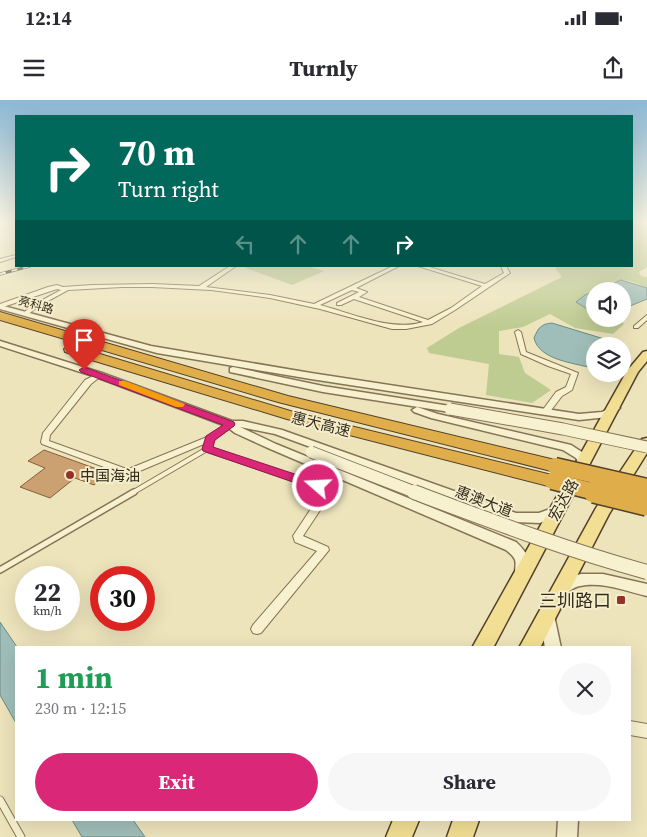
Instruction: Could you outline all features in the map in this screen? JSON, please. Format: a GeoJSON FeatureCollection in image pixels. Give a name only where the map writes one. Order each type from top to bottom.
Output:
{"type":"FeatureCollection","features":[{"type":"Feature","properties":{"kind":"highway","name":"惠大高速"},"geometry":{"type":"LineString","coordinates":[[0,316],[283,399],[553,474],[647,505]]}},
{"type":"Feature","properties":{"kind":"highway","name":"惠大高速"},"geometry":{"type":"LineString","coordinates":[[0,328],[292,416],[553,474],[647,487]]}},
{"type":"Feature","properties":{"kind":"main road","name":"宏达路"},"geometry":{"type":"LineString","coordinates":[[483,646],[615,408],[633,371],[647,354]]}},
{"type":"Feature","properties":{"kind":"main road"},"geometry":{"type":"LineString","coordinates":[[531,646],[602,512],[647,442]]}},
{"type":"Feature","properties":{"kind":"main road"},"geometry":{"type":"LineString","coordinates":[[399,837],[406,821]]}},
{"type":"Feature","properties":{"kind":"main road"},"geometry":{"type":"LineString","coordinates":[[460,837],[466,821]]}},
{"type":"Feature","properties":{"kind":"street"},"geometry":{"type":"LineString","coordinates":[[200,288],[232,267]]}},
{"type":"Feature","properties":{"kind":"street"},"geometry":{"type":"LineString","coordinates":[[314,306],[395,267]]}},
{"type":"Feature","properties":{"kind":"street"},"geometry":{"type":"LineString","coordinates":[[423,267],[486,286]]}},
{"type":"Feature","properties":{"kind":"street"},"geometry":{"type":"LineString","coordinates":[[0,306],[50,288],[63,289],[89,286],[200,288],[237,291],[314,306],[392,327],[407,328],[430,323],[460,305],[507,273],[504,267]]}},
{"type":"Feature","properties":{"kind":"street"},"geometry":{"type":"LineString","coordinates":[[339,304],[364,292],[351,288]]}},
{"type":"Feature","properties":{"kind":"street"},"geometry":{"type":"LineString","coordinates":[[25,314],[37,305],[61,294],[65,290],[63,289]]}},
{"type":"Feature","properties":{"kind":"street"},"geometry":{"type":"LineString","coordinates":[[355,297],[430,323]]}},
{"type":"Feature","properties":{"kind":"street","name":"亮科路"},"geometry":{"type":"LineString","coordinates":[[0,306],[152,348]]}},
{"type":"Feature","properties":{"kind":"street"},"geometry":{"type":"LineString","coordinates":[[636,327],[647,317]]}},
{"type":"Feature","properties":{"kind":"street"},"geometry":{"type":"LineString","coordinates":[[518,332],[523,353],[550,365],[575,373],[569,388],[559,394],[546,411]]}},
{"type":"Feature","properties":{"kind":"street"},"geometry":{"type":"LineString","coordinates":[[0,342],[99,375],[230,424],[244,424],[278,432],[515,517],[540,518],[558,510]]}},
{"type":"Feature","properties":{"kind":"street"},"geometry":{"type":"LineString","coordinates":[[152,348],[258,376],[387,400],[564,429],[647,447]]}},
{"type":"Feature","properties":{"kind":"street"},"geometry":{"type":"LineString","coordinates":[[152,348],[311,376],[592,418],[609,414],[615,408]]}},
{"type":"Feature","properties":{"kind":"street"},"geometry":{"type":"LineString","coordinates":[[99,375],[88,382],[46,435],[45,442],[123,471],[132,471],[209,444],[230,424]]}},
{"type":"Feature","properties":{"kind":"street"},"geometry":{"type":"LineString","coordinates":[[387,400],[434,416],[567,447],[581,456],[584,463]]}},
{"type":"Feature","properties":{"kind":"street"},"geometry":{"type":"LineString","coordinates":[[230,424],[238,431],[272,446],[511,546],[523,560],[522,574]]}},
{"type":"Feature","properties":{"kind":"street","name":"惠澳大道"},"geometry":{"type":"LineString","coordinates":[[230,424],[312,452],[529,536],[647,572]]}},
{"type":"Feature","properties":{"kind":"street"},"geometry":{"type":"LineString","coordinates":[[209,444],[318,486],[325,495],[298,536],[299,539],[324,550],[257,629]]}},
{"type":"Feature","properties":{"kind":"street"},"geometry":{"type":"LineString","coordinates":[[559,592],[570,583],[586,580],[647,590]]}},
{"type":"Feature","properties":{"kind":"street"},"geometry":{"type":"LineString","coordinates":[[547,613],[553,646]]}},
{"type":"Feature","properties":{"kind":"street"},"geometry":{"type":"LineString","coordinates":[[631,728],[647,731]]}},
{"type":"Feature","properties":{"kind":"street"},"geometry":{"type":"LineString","coordinates":[[567,837],[568,821]]}},
{"type":"Feature","properties":{"kind":"lane"},"geometry":{"type":"LineString","coordinates":[[2,569],[209,444]]}},
{"type":"Feature","properties":{"kind":"lane"},"geometry":{"type":"LineString","coordinates":[[0,800],[21,837]]}},
{"type":"Feature","properties":{"kind":"green space"},"geometry":{"type":"Polygon","coordinates":[[[633,257],[647,257],[647,267],[639,272],[641,276],[647,277],[647,288],[624,280],[586,282],[586,295],[576,302],[586,308],[586,327],[621,327],[613,334],[575,328],[550,314],[523,327],[499,331],[499,354],[519,357],[525,373],[551,390],[532,403],[486,395],[489,364],[429,353],[427,348],[459,328],[562,277],[555,267],[633,267],[633,257]]]}},
{"type":"Feature","properties":{"kind":"green space"},"geometry":{"type":"Polygon","coordinates":[[[243,267],[311,267],[324,271],[292,285],[243,267]]]}},
{"type":"Feature","properties":{"kind":"water"},"geometry":{"type":"Polygon","coordinates":[[[631,283],[647,288],[647,299],[631,306],[631,283]]]}},
{"type":"Feature","properties":{"kind":"water"},"geometry":{"type":"Polygon","coordinates":[[[586,295],[586,308],[576,302],[586,295]]]}},
{"type":"Feature","properties":{"kind":"water"},"geometry":{"type":"Polygon","coordinates":[[[552,323],[598,337],[586,337],[586,367],[550,356],[537,345],[534,338],[540,327],[552,323]]]}},
{"type":"Feature","properties":{"kind":"water"},"geometry":{"type":"Polygon","coordinates":[[[0,622],[16,646],[15,721],[0,695],[0,622]]]}},
{"type":"Feature","properties":{"kind":"water"},"geometry":{"type":"Polygon","coordinates":[[[73,821],[134,821],[145,837],[82,837],[73,821]]]}},
{"type":"Feature","properties":{"kind":"building","name":"中国海油"},"geometry":{"type":"Polygon","coordinates":[[[44,450],[108,473],[94,485],[75,478],[50,498],[20,487],[45,468],[28,461],[44,450]]]}},
{"type":"Feature","properties":{"kind":"railway"},"geometry":{"type":"LineString","coordinates":[[0,274],[26,267]]}},
{"type":"Feature","properties":{"kind":"slow traffic"},"geometry":{"type":"LineString","coordinates":[[122,383],[180,404]]}},
{"type":"Feature","properties":{"kind":"place","name":"中国海油"},"geometry":{"type":"Point","coordinates":[70,475]}},
{"type":"Feature","properties":{"kind":"place","name":"三圳路口"},"geometry":{"type":"Point","coordinates":[621,600]}},
{"type":"Feature","properties":{"kind":"route"},"geometry":{"type":"LineString","coordinates":[[84,370],[230,424],[210,439],[207,449],[318,486]]}}]}
